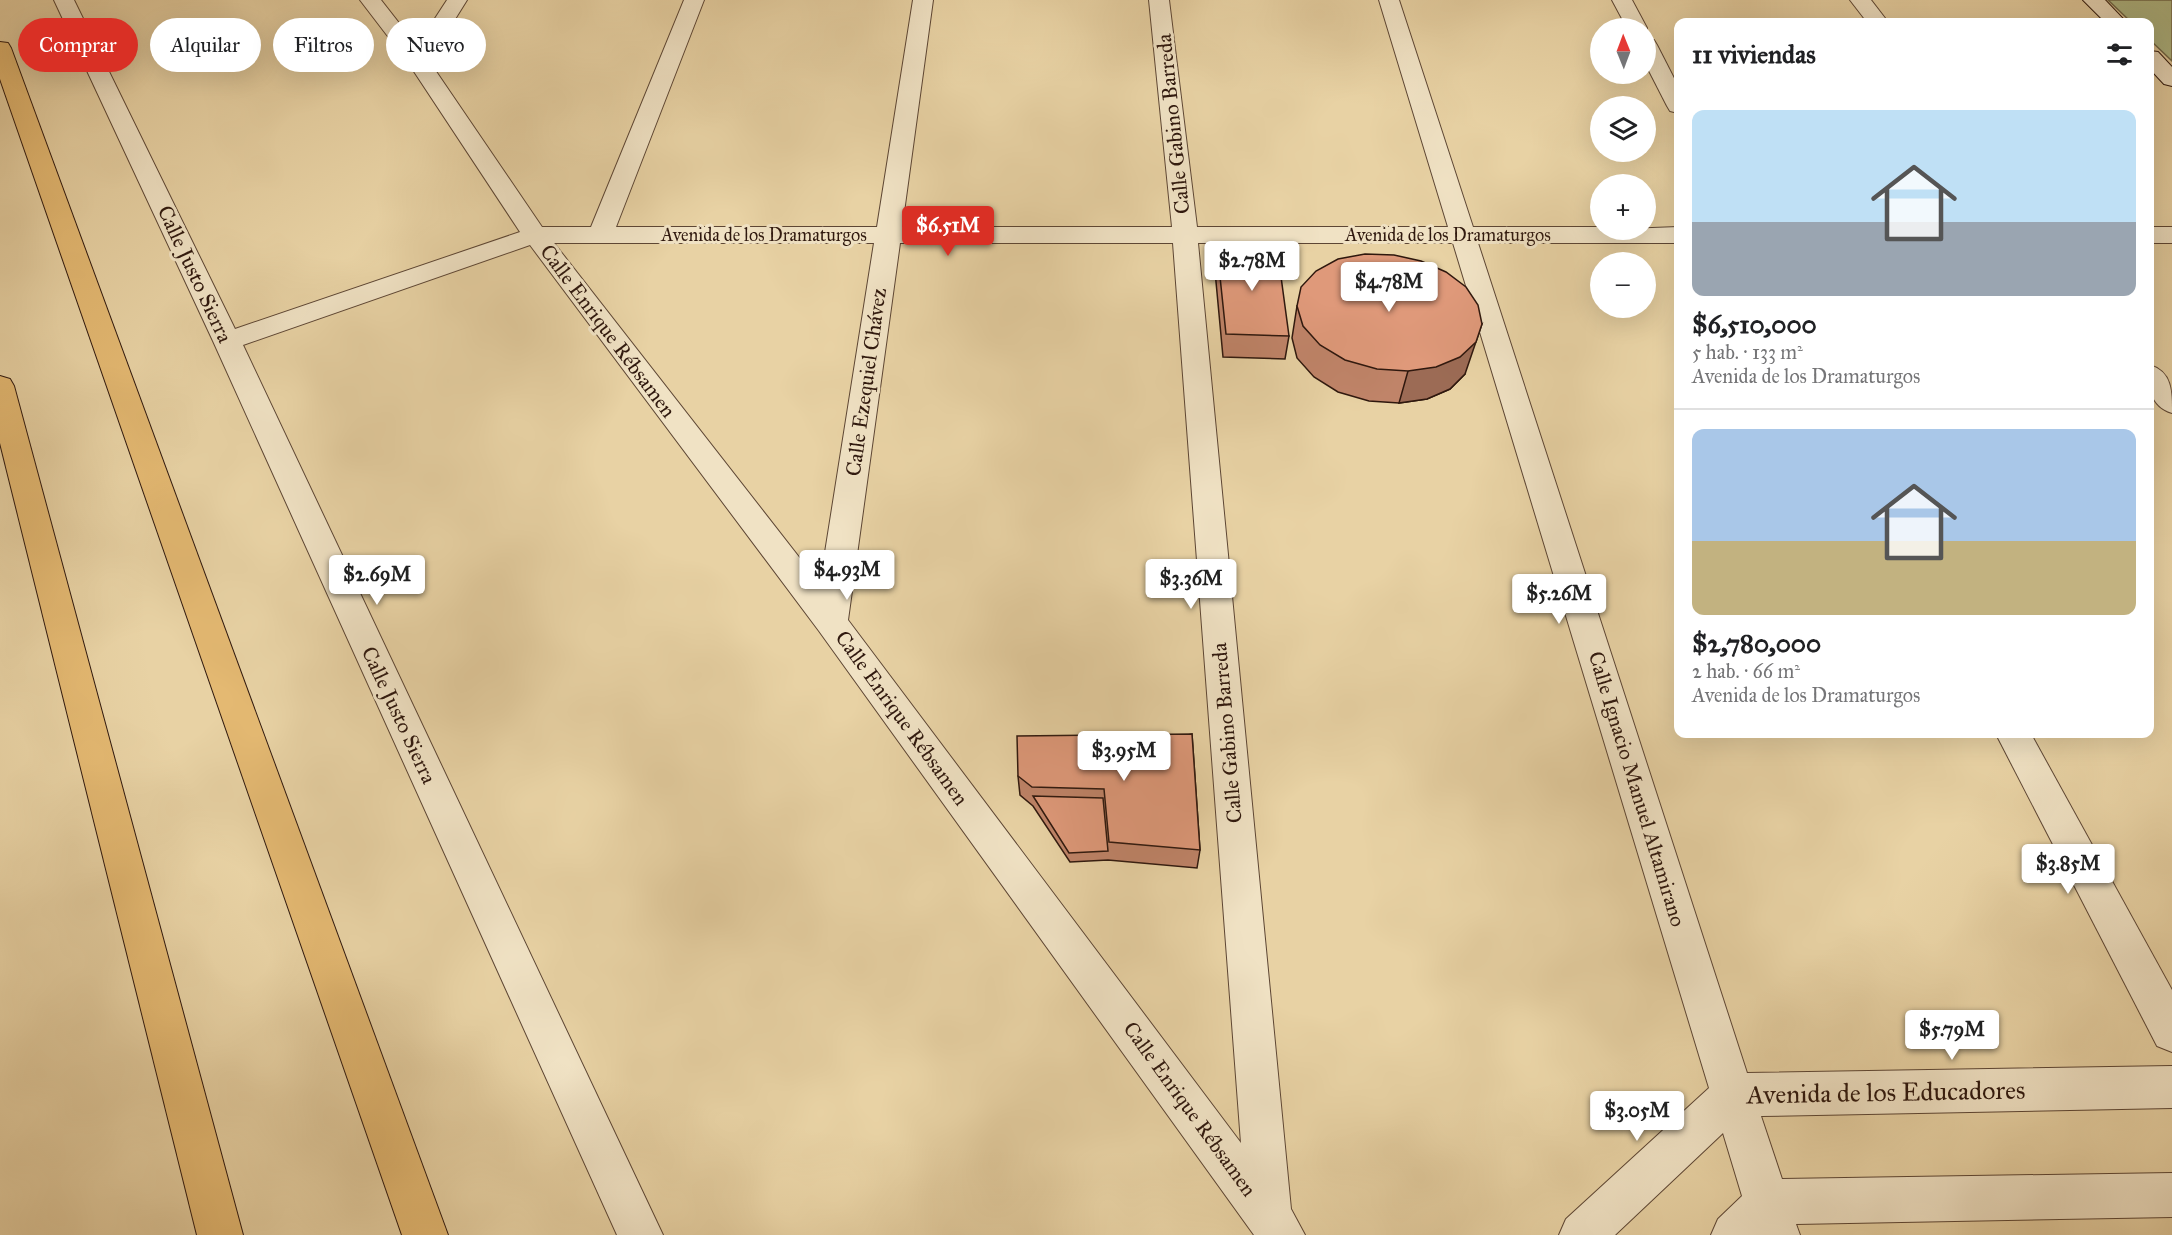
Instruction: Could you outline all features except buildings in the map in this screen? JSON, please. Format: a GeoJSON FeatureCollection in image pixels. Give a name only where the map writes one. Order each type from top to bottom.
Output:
{"type":"FeatureCollection","features":[{"type":"Feature","properties":{"kind":"main road"},"geometry":{"type":"LineString","coordinates":[[0,48],[425,1235]]}},
{"type":"Feature","properties":{"kind":"main road"},"geometry":{"type":"LineString","coordinates":[[0,386],[220,1235]]}},
{"type":"Feature","properties":{"kind":"street","name":"Calle Justo Sierra"},"geometry":{"type":"LineString","coordinates":[[64,0],[227,342],[640,1235]]}},
{"type":"Feature","properties":{"kind":"street","name":"Calle Enrique Rébsamen"},"geometry":{"type":"LineString","coordinates":[[370,0],[386,20]]}},
{"type":"Feature","properties":{"kind":"street"},"geometry":{"type":"LineString","coordinates":[[445,18],[457,0]]}},
{"type":"Feature","properties":{"kind":"street"},"geometry":{"type":"LineString","coordinates":[[600,236],[694,0]]}},
{"type":"Feature","properties":{"kind":"street","name":"Calle Ezequiel Chávez"},"geometry":{"type":"LineString","coordinates":[[831,622],[923,0]]}},
{"type":"Feature","properties":{"kind":"street","name":"Calle Gabino Barreda"},"geometry":{"type":"LineString","coordinates":[[1159,0],[1185,235],[1275,1225]]}},
{"type":"Feature","properties":{"kind":"street","name":"Calle Ignacio Manuel Altamirano"},"geometry":{"type":"LineString","coordinates":[[1389,0],[1773,1218]]}},
{"type":"Feature","properties":{"kind":"street"},"geometry":{"type":"LineString","coordinates":[[1622,0],[1632,18]]}},
{"type":"Feature","properties":{"kind":"street"},"geometry":{"type":"LineString","coordinates":[[1860,0],[1875,18]]}},
{"type":"Feature","properties":{"kind":"street"},"geometry":{"type":"LineString","coordinates":[[2093,0],[2111,18]]}},
{"type":"Feature","properties":{"kind":"street"},"geometry":{"type":"LineString","coordinates":[[2154,61],[2172,79]]}},
{"type":"Feature","properties":{"kind":"street"},"geometry":{"type":"LineString","coordinates":[[1656,64],[1674,98]]}},
{"type":"Feature","properties":{"kind":"street","name":"Calle Enrique Rébsamen"},"geometry":{"type":"LineString","coordinates":[[425,72],[535,236],[831,622],[1275,1225]]}},
{"type":"Feature","properties":{"kind":"street","name":"Avenida de los Dramaturgos"},"geometry":{"type":"LineString","coordinates":[[227,342],[535,236],[1674,235]]}},
{"type":"Feature","properties":{"kind":"street"},"geometry":{"type":"LineString","coordinates":[[2154,236],[2172,236]]}},
{"type":"Feature","properties":{"kind":"street"},"geometry":{"type":"LineString","coordinates":[[2154,379],[2172,403]]}},
{"type":"Feature","properties":{"kind":"street"},"geometry":{"type":"LineString","coordinates":[[2015,738],[2172,1031]]}},
{"type":"Feature","properties":{"kind":"street","name":"Avenida de los Educadores"},"geometry":{"type":"LineString","coordinates":[[1582,1235],[1733,1095],[2172,1087]]}},
{"type":"Feature","properties":{"kind":"street"},"geometry":{"type":"LineString","coordinates":[[1734,1235],[1773,1218],[2172,1195]]}},
{"type":"Feature","properties":{"kind":"green space"},"geometry":{"type":"Polygon","coordinates":[[[2108,0],[2172,0],[2172,61],[2154,44],[2154,18],[2127,18],[2108,0]]]}}]}
